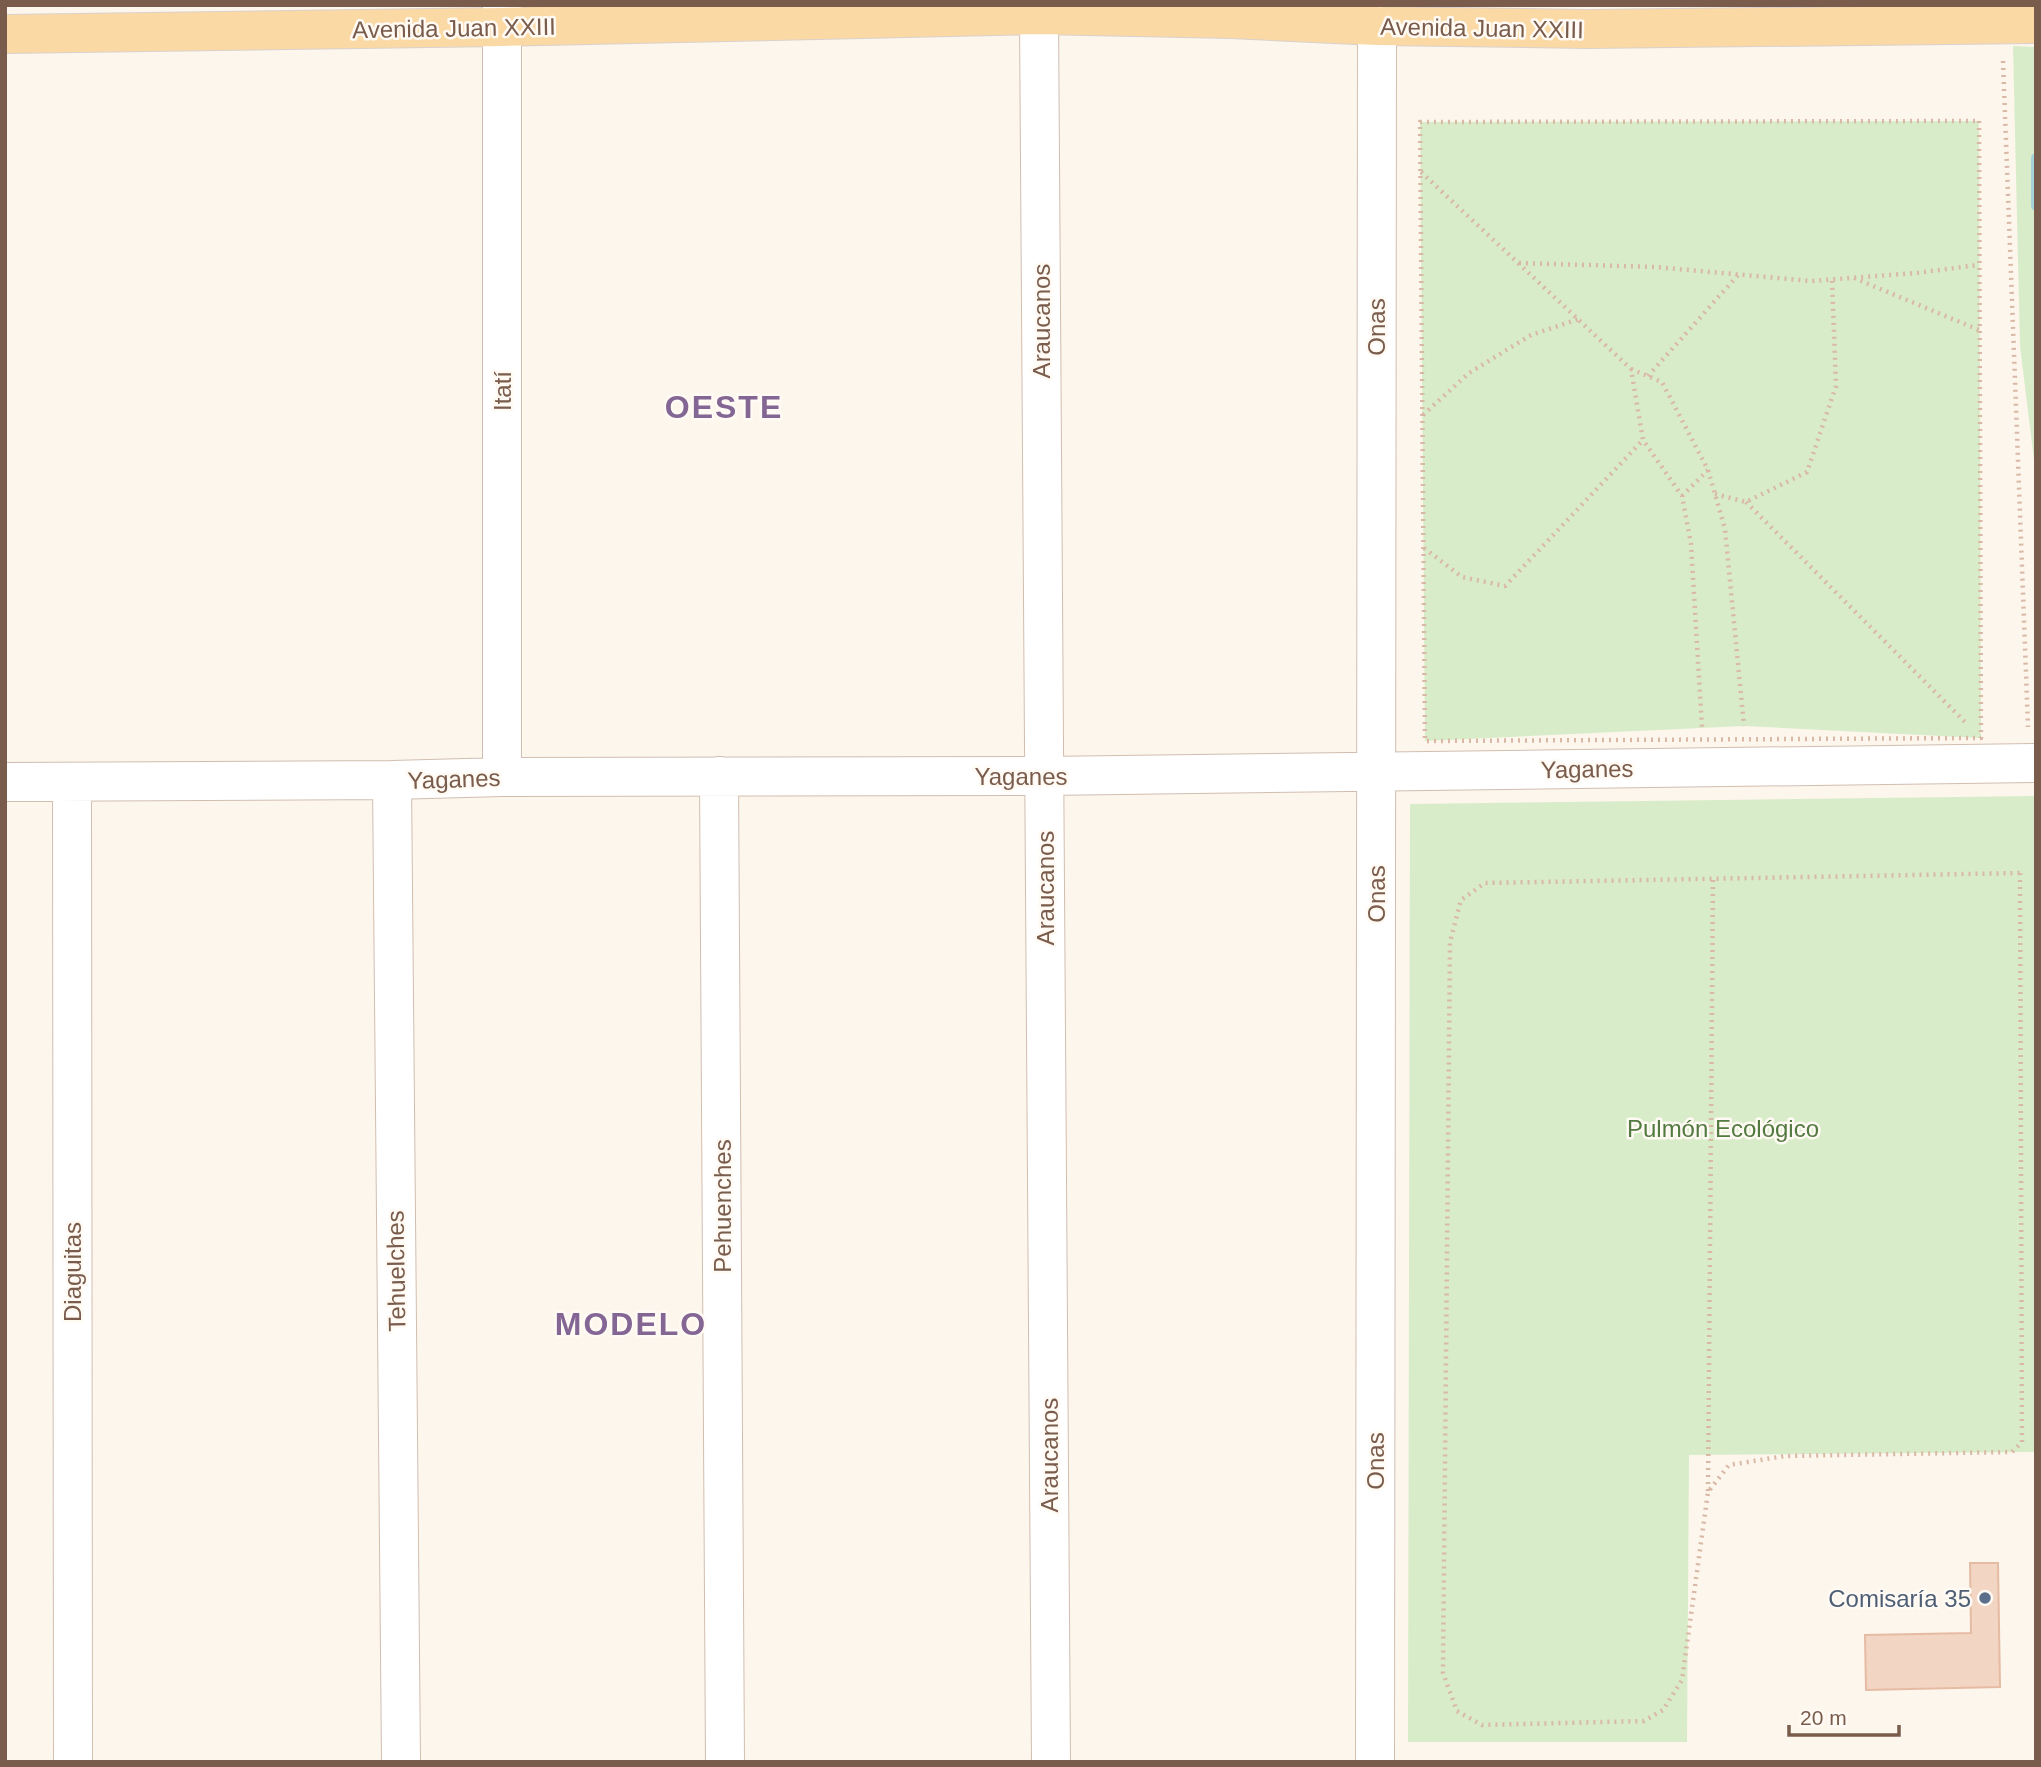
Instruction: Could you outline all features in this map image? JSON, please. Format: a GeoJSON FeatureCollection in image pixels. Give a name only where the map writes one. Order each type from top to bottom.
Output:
{"type":"FeatureCollection","features":[{"type":"Feature","properties":{"kind":"main road","name":"Avenida Juan XXIII"},"geometry":{"type":"LineString","coordinates":[[5,34],[501,16],[1231,12],[1377,26],[1588,17],[2001,20]]}},
{"type":"Feature","properties":{"kind":"street","name":"Araucanos"},"geometry":{"type":"LineString","coordinates":[[1039,15],[1051,1762]]}},
{"type":"Feature","properties":{"kind":"street","name":"Itatí"},"geometry":{"type":"LineString","coordinates":[[501,16],[502,777]]}},
{"type":"Feature","properties":{"kind":"street","name":"Onas"},"geometry":{"type":"LineString","coordinates":[[1375,1762],[1377,26]]}},
{"type":"Feature","properties":{"kind":"street","name":"Yaganes"},"geometry":{"type":"LineString","coordinates":[[5,782],[502,777],[1044,776],[2032,763]]}},
{"type":"Feature","properties":{"kind":"street","name":"Pehuenches"},"geometry":{"type":"LineString","coordinates":[[719,776],[725,1762]]}},
{"type":"Feature","properties":{"kind":"street","name":"Tehuelches"},"geometry":{"type":"LineString","coordinates":[[392,780],[401,1762]]}},
{"type":"Feature","properties":{"kind":"street","name":"Diaguitas"},"geometry":{"type":"LineString","coordinates":[[72,782],[73,1762]]}},
{"type":"Feature","properties":{"kind":"path"},"geometry":{"type":"LineString","coordinates":[[2001,20],[2032,763]]}},
{"type":"Feature","properties":{"kind":"path"},"geometry":{"type":"LineString","coordinates":[[1979,121],[1981,738],[1425,741],[1420,122],[1979,121]]}},
{"type":"Feature","properties":{"kind":"path"},"geometry":{"type":"LineString","coordinates":[[1420,172],[1631,369],[1662,382],[1708,470],[1726,529],[1744,726]]}},
{"type":"Feature","properties":{"kind":"path"},"geometry":{"type":"LineString","coordinates":[[1518,263],[1655,267],[1811,281],[1978,265]]}},
{"type":"Feature","properties":{"kind":"path"},"geometry":{"type":"LineString","coordinates":[[1648,376],[1738,275]]}},
{"type":"Feature","properties":{"kind":"path"},"geometry":{"type":"LineString","coordinates":[[1852,278],[1979,330]]}},
{"type":"Feature","properties":{"kind":"path"},"geometry":{"type":"LineString","coordinates":[[1746,502],[1807,472],[1836,386],[1832,279]]}},
{"type":"Feature","properties":{"kind":"path"},"geometry":{"type":"LineString","coordinates":[[1422,416],[1469,373],[1531,335],[1579,320]]}},
{"type":"Feature","properties":{"kind":"path"},"geometry":{"type":"LineString","coordinates":[[1631,369],[1643,440],[1682,496],[1691,544],[1702,727]]}},
{"type":"Feature","properties":{"kind":"path"},"geometry":{"type":"LineString","coordinates":[[1424,548],[1462,577],[1505,586],[1643,440]]}},
{"type":"Feature","properties":{"kind":"path"},"geometry":{"type":"LineString","coordinates":[[1682,496],[1708,470]]}},
{"type":"Feature","properties":{"kind":"path"},"geometry":{"type":"LineString","coordinates":[[1715,494],[1746,502],[1981,738]]}},
{"type":"Feature","properties":{"kind":"path"},"geometry":{"type":"LineString","coordinates":[[1707,1492],[1729,1465],[1785,1456],[2012,1452],[2022,1442],[2020,873],[1713,878],[1485,883],[1461,900],[1450,942],[1443,1673],[1457,1710],[1482,1725],[1644,1721],[1663,1710],[1682,1680],[1707,1492],[1713,878]]}},
{"type":"Feature","properties":{"kind":"green space"},"geometry":{"type":"Polygon","coordinates":[[[2013,46],[2036,47],[2036,476],[2020,346],[2013,46]]]}},
{"type":"Feature","properties":{"kind":"green space"},"geometry":{"type":"Polygon","coordinates":[[[1979,121],[1981,738],[1744,726],[1425,741],[1420,122],[1979,121]]]}},
{"type":"Feature","properties":{"kind":"green space","name":"Pulmón Ecológico"},"geometry":{"type":"Polygon","coordinates":[[[2036,796],[2036,1452],[1689,1455],[1687,1742],[1408,1742],[1410,804],[2036,796]]]}},
{"type":"Feature","properties":{"kind":"building","name":"Comisaría 35"},"geometry":{"type":"Polygon","coordinates":[[[1970,1563],[1998,1563],[2000,1687],[1866,1690],[1865,1635],[1971,1633],[1970,1563]]]}},
{"type":"Feature","properties":{"kind":"waterway"},"geometry":{"type":"LineString","coordinates":[[2036,158],[2036,206]]}},
{"type":"Feature","properties":{"kind":"place","name":"Comisaría 35"},"geometry":{"type":"Point","coordinates":[1985,1598]}},
{"type":"Feature","properties":{"kind":"district","name":"OESTE"},"geometry":{"type":"Point","coordinates":[724,407]}},
{"type":"Feature","properties":{"kind":"district","name":"MODELO"},"geometry":{"type":"Point","coordinates":[631,1324]}}]}
